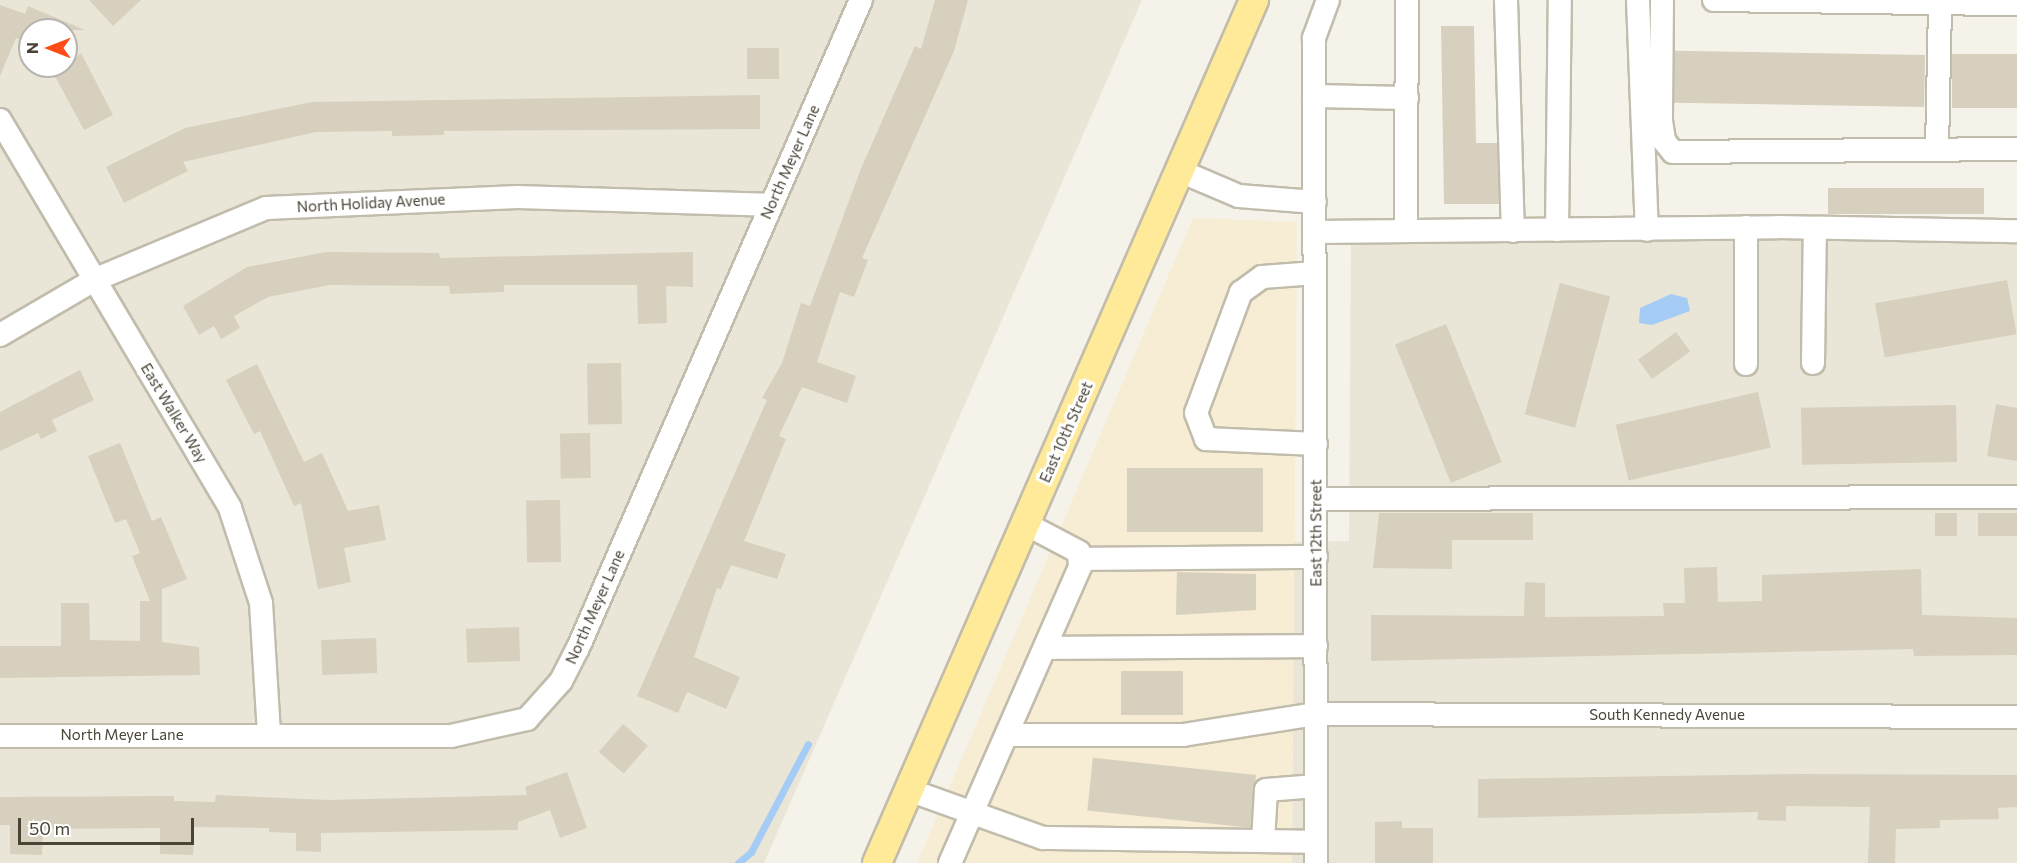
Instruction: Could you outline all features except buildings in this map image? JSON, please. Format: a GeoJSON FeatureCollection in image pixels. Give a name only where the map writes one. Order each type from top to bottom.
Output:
{"type":"FeatureCollection","features":[{"type":"Feature","properties":{"kind":"main road","name":"East 10th Street"},"geometry":{"type":"LineString","coordinates":[[877,863],[1254,0]]}},
{"type":"Feature","properties":{"kind":"street","name":"North Meyer Lane"},"geometry":{"type":"LineString","coordinates":[[0,735],[461,735],[508,727],[543,705],[578,648],[861,0]]}},
{"type":"Feature","properties":{"kind":"street","name":"East 12th Street"},"geometry":{"type":"LineString","coordinates":[[1316,853],[1314,38],[1328,0]]}},
{"type":"Feature","properties":{"kind":"street"},"geometry":{"type":"LineString","coordinates":[[1406,231],[1407,0]]}},
{"type":"Feature","properties":{"kind":"street"},"geometry":{"type":"LineString","coordinates":[[1506,0],[1513,231]]}},
{"type":"Feature","properties":{"kind":"street"},"geometry":{"type":"LineString","coordinates":[[1557,230],[1560,0]]}},
{"type":"Feature","properties":{"kind":"street"},"geometry":{"type":"LineString","coordinates":[[1638,0],[1647,230]]}},
{"type":"Feature","properties":{"kind":"street"},"geometry":{"type":"LineString","coordinates":[[1662,0],[1661,121],[1672,152],[2017,149]]}},
{"type":"Feature","properties":{"kind":"street"},"geometry":{"type":"LineString","coordinates":[[1714,0],[2017,4]]}},
{"type":"Feature","properties":{"kind":"street"},"geometry":{"type":"LineString","coordinates":[[1937,149],[1940,2]]}},
{"type":"Feature","properties":{"kind":"street"},"geometry":{"type":"LineString","coordinates":[[1314,96],[1407,98]]}},
{"type":"Feature","properties":{"kind":"street","name":"East Walker Way"},"geometry":{"type":"LineString","coordinates":[[0,120],[230,508],[245,548],[261,603],[269,734]]}},
{"type":"Feature","properties":{"kind":"street"},"geometry":{"type":"LineString","coordinates":[[1180,171],[1239,196],[1315,202]]}},
{"type":"Feature","properties":{"kind":"street","name":"North Holiday Avenue"},"geometry":{"type":"LineString","coordinates":[[0,334],[94,280],[266,208],[518,197],[771,205]]}},
{"type":"Feature","properties":{"kind":"street"},"geometry":{"type":"LineString","coordinates":[[1746,227],[1746,364]]}},
{"type":"Feature","properties":{"kind":"street"},"geometry":{"type":"LineString","coordinates":[[1315,232],[1647,230],[1746,227],[2017,231]]}},
{"type":"Feature","properties":{"kind":"street"},"geometry":{"type":"LineString","coordinates":[[1813,363],[1815,228]]}},
{"type":"Feature","properties":{"kind":"street"},"geometry":{"type":"LineString","coordinates":[[1315,273],[1262,277],[1241,292],[1196,413],[1206,439],[1316,444]]}},
{"type":"Feature","properties":{"kind":"street"},"geometry":{"type":"LineString","coordinates":[[1316,499],[2017,497]]}},
{"type":"Feature","properties":{"kind":"street"},"geometry":{"type":"LineString","coordinates":[[1026,524],[1072,546],[1080,559]]}},
{"type":"Feature","properties":{"kind":"street"},"geometry":{"type":"LineString","coordinates":[[1080,559],[1316,557]]}},
{"type":"Feature","properties":{"kind":"street"},"geometry":{"type":"LineString","coordinates":[[951,863],[1045,648],[1080,559]]}},
{"type":"Feature","properties":{"kind":"street"},"geometry":{"type":"LineString","coordinates":[[1045,648],[1316,646]]}},
{"type":"Feature","properties":{"kind":"street","name":"South Kennedy Avenue"},"geometry":{"type":"LineString","coordinates":[[1007,735],[1183,735],[1316,714],[2017,717]]}},
{"type":"Feature","properties":{"kind":"street"},"geometry":{"type":"LineString","coordinates":[[1263,842],[1266,790],[1316,786]]}},
{"type":"Feature","properties":{"kind":"street"},"geometry":{"type":"LineString","coordinates":[[909,790],[1043,838],[1263,842],[1316,853]]}},
{"type":"Feature","properties":{"kind":"shaded area"},"geometry":{"type":"Polygon","coordinates":[[[0,0],[1142,0],[764,863],[0,863],[0,0]]]}},
{"type":"Feature","properties":{"kind":"shaded area"},"geometry":{"type":"Polygon","coordinates":[[[1193,218],[1297,222],[1292,863],[917,863],[1193,218]]]}},
{"type":"Feature","properties":{"kind":"shaded area"},"geometry":{"type":"Polygon","coordinates":[[[2017,222],[2017,863],[1292,863],[1294,542],[1349,541],[1351,241],[2017,222]]]}},
{"type":"Feature","properties":{"kind":"water"},"geometry":{"type":"Polygon","coordinates":[[[1671,294],[1687,298],[1690,311],[1652,325],[1639,323],[1640,308],[1671,294]]]}},
{"type":"Feature","properties":{"kind":"waterway"},"geometry":{"type":"LineString","coordinates":[[738,863],[751,852],[808,744]]}}]}
